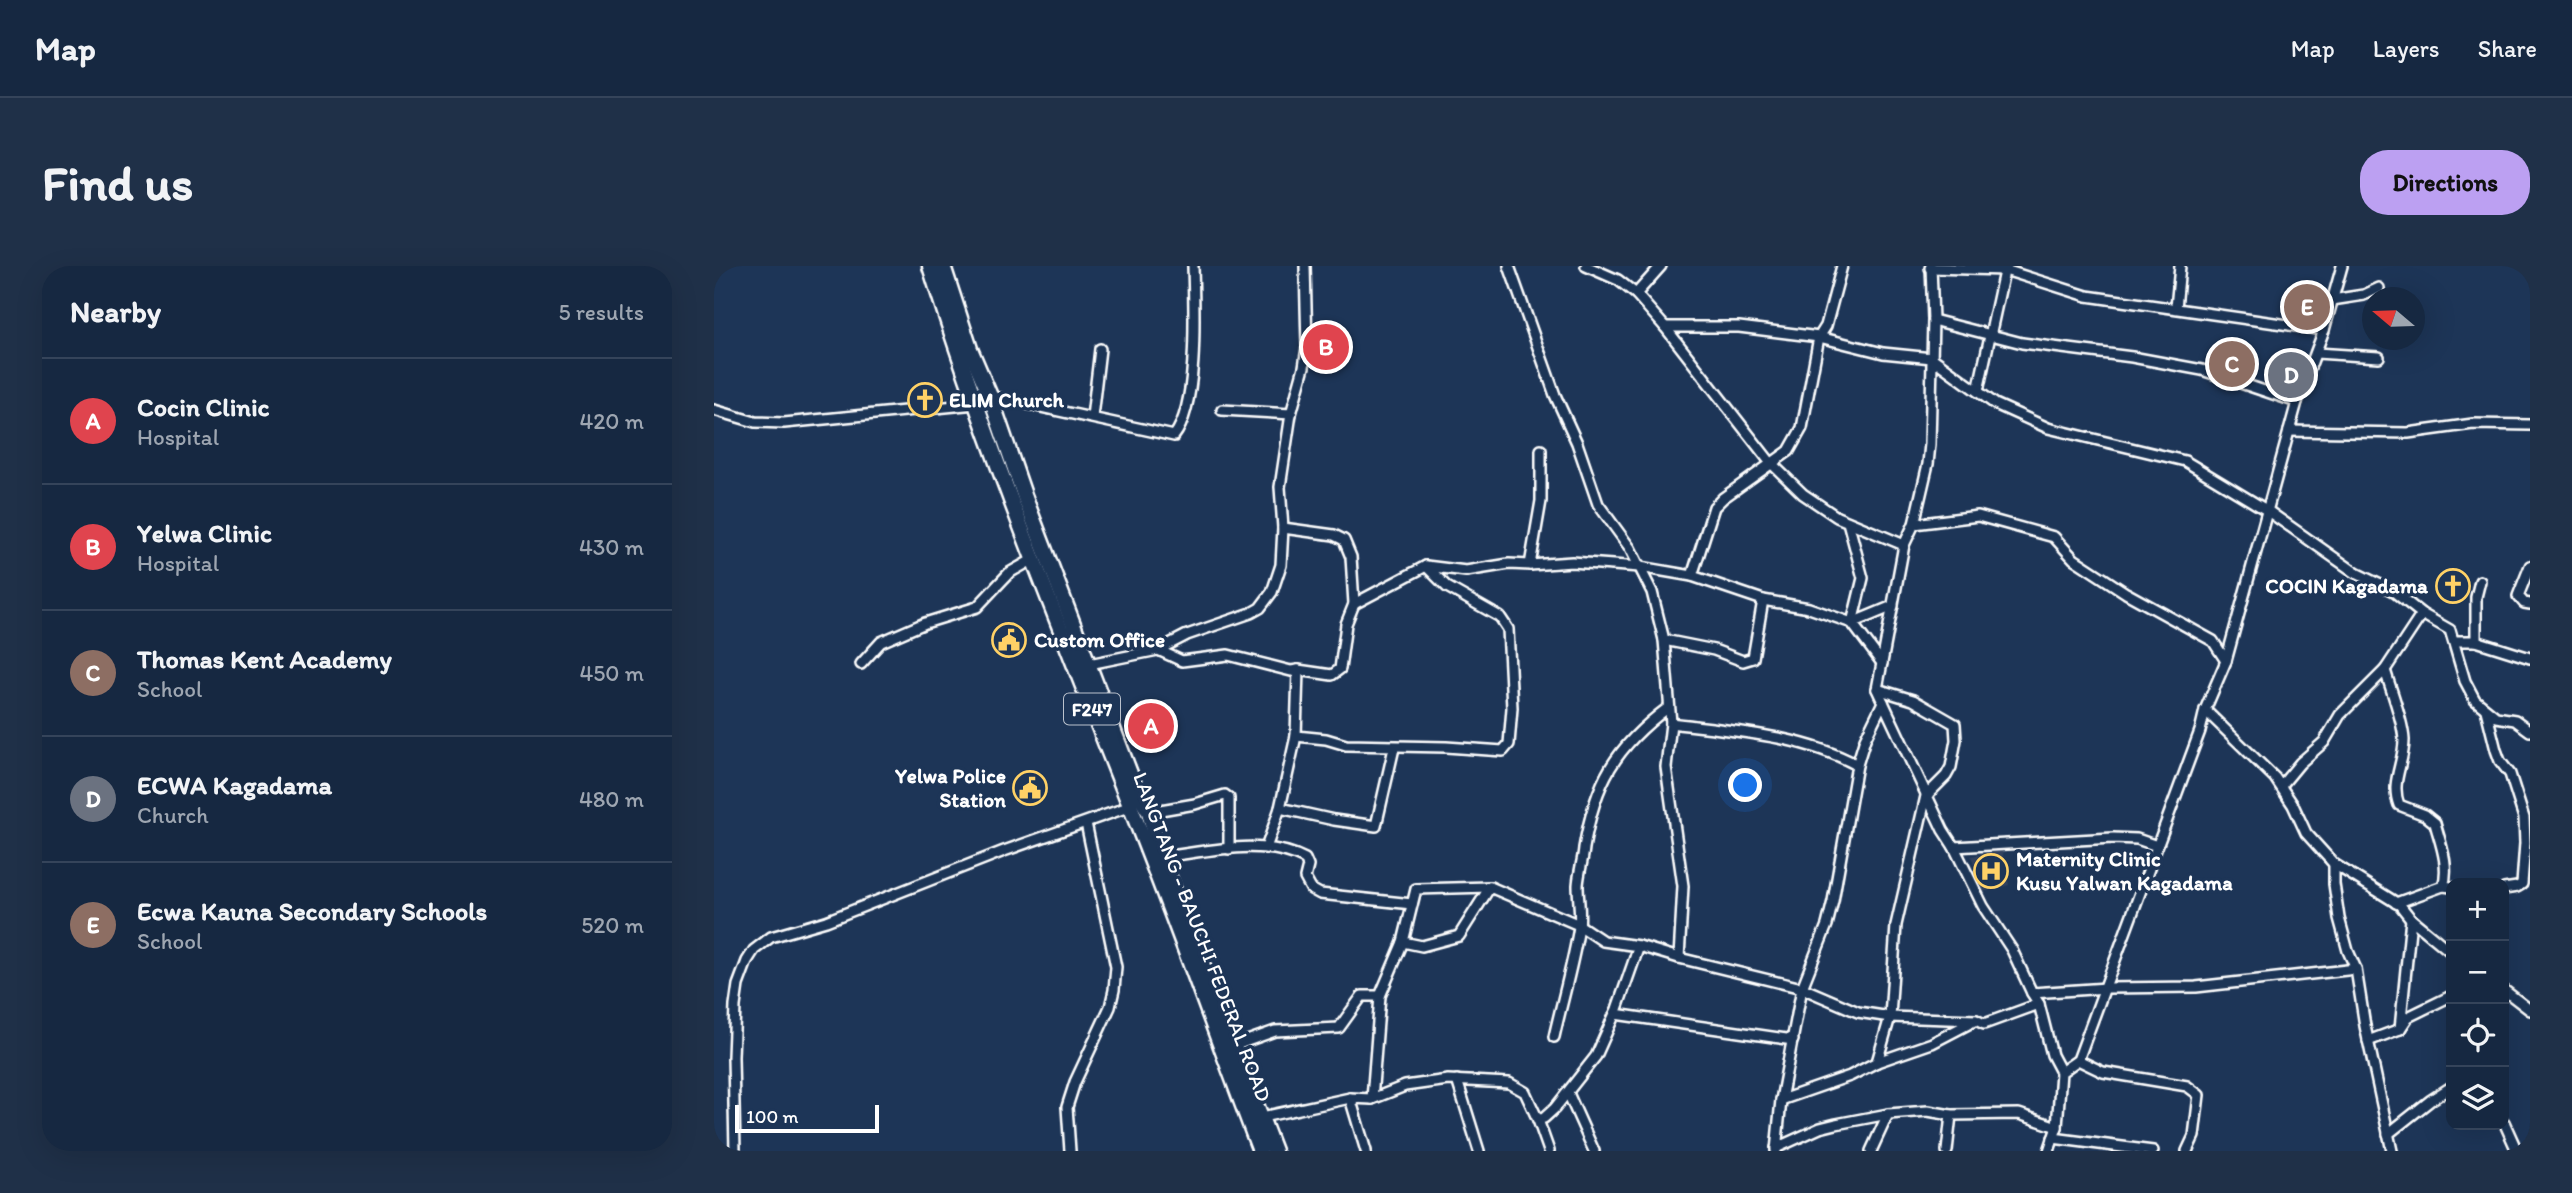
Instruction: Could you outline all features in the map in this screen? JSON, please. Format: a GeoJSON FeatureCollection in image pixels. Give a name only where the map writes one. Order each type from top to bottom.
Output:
{"type":"FeatureCollection","features":[{"type":"Feature","properties":{"kind":"main road","name":"LANGTANG - BAUCHI FEDERAL ROAD"},"geometry":{"type":"LineString","coordinates":[[930,266],[1032,560],[1131,806],[1259,1151]]}},
{"type":"Feature","properties":{"kind":"main road","name":"F247"},"geometry":{"type":"LineString","coordinates":[[943,266],[970,349],[990,396],[1137,792],[1149,812],[1161,857],[1274,1151]]}},
{"type":"Feature","properties":{"kind":"street"},"geometry":{"type":"LineString","coordinates":[[990,396],[1174,436],[1182,425],[1193,354],[1193,266]]}},
{"type":"Feature","properties":{"kind":"street"},"geometry":{"type":"LineString","coordinates":[[1089,664],[1158,650],[1187,635],[1260,608],[1272,592],[1281,565],[1283,528],[1280,487],[1291,414],[1307,347],[1305,266]]}},
{"type":"Feature","properties":{"kind":"street"},"geometry":{"type":"LineString","coordinates":[[1509,266],[1598,504],[1630,548],[1640,567],[1652,592],[1664,640],[1671,723],[1666,767],[1683,886],[1679,958]]}},
{"type":"Feature","properties":{"kind":"street"},"geometry":{"type":"LineString","coordinates":[[1586,266],[1618,280],[1636,294],[1772,464],[1803,494],[1837,517],[1904,545]]}},
{"type":"Feature","properties":{"kind":"street"},"geometry":{"type":"LineString","coordinates":[[1636,294],[1661,266]]}},
{"type":"Feature","properties":{"kind":"street"},"geometry":{"type":"LineString","coordinates":[[1692,576],[1714,507],[1789,451],[1802,428],[1819,337],[1826,326],[1842,266]]}},
{"type":"Feature","properties":{"kind":"street"},"geometry":{"type":"LineString","coordinates":[[2176,308],[2180,266]]}},
{"type":"Feature","properties":{"kind":"street"},"geometry":{"type":"LineString","coordinates":[[2061,1072],[2078,1060],[2107,988],[2200,731],[2205,710],[2226,661],[2297,402],[2324,330],[2342,266]]}},
{"type":"Feature","properties":{"kind":"street"},"geometry":{"type":"LineString","coordinates":[[2049,1151],[2057,1127],[2061,1072],[2052,1055],[2039,1004],[2012,950],[1983,906],[1926,796],[1877,690],[1904,545],[1914,524],[1928,464],[1933,358],[1931,267],[2006,267],[2087,296],[2324,330]]}},
{"type":"Feature","properties":{"kind":"street"},"geometry":{"type":"LineString","coordinates":[[1978,391],[2006,267]]}},
{"type":"Feature","properties":{"kind":"street"},"geometry":{"type":"LineString","coordinates":[[2332,300],[2362,295]]}},
{"type":"Feature","properties":{"kind":"street"},"geometry":{"type":"LineString","coordinates":[[1933,320],[2022,343],[2132,357],[2202,370],[2297,402]]}},
{"type":"Feature","properties":{"kind":"street"},"geometry":{"type":"LineString","coordinates":[[1665,327],[1739,327],[1819,337],[1883,353],[1933,358],[1995,404],[2048,428],[2185,461],[2268,511],[2356,573],[2393,591],[2422,614],[2450,630],[2465,681],[2475,700],[2496,717],[2515,720],[2530,731]]}},
{"type":"Feature","properties":{"kind":"street"},"geometry":{"type":"LineString","coordinates":[[1092,417],[1100,349]]}},
{"type":"Feature","properties":{"kind":"street"},"geometry":{"type":"LineString","coordinates":[[2316,353],[2379,357]]}},
{"type":"Feature","properties":{"kind":"street"},"geometry":{"type":"LineString","coordinates":[[714,410],[738,419],[784,423],[976,404]]}},
{"type":"Feature","properties":{"kind":"street"},"geometry":{"type":"LineString","coordinates":[[1222,410],[1291,414]]}},
{"type":"Feature","properties":{"kind":"street"},"geometry":{"type":"LineString","coordinates":[[2289,431],[2408,433],[2473,424],[2530,425]]}},
{"type":"Feature","properties":{"kind":"street"},"geometry":{"type":"LineString","coordinates":[[1530,565],[1541,501],[1541,450]]}},
{"type":"Feature","properties":{"kind":"street"},"geometry":{"type":"LineString","coordinates":[[1914,524],[1978,516],[2054,537],[2074,559],[2126,593],[2213,641],[2226,661]]}},
{"type":"Feature","properties":{"kind":"street"},"geometry":{"type":"LineString","coordinates":[[1848,522],[1863,578],[1852,623]]}},
{"type":"Feature","properties":{"kind":"street"},"geometry":{"type":"LineString","coordinates":[[1158,650],[1182,661],[1228,655],[1291,671],[1332,675],[1337,673],[1340,669],[1346,624],[1353,604],[1351,557],[1344,540],[1334,535],[1283,528]]}},
{"type":"Feature","properties":{"kind":"street"},"geometry":{"type":"LineString","coordinates":[[861,664],[880,642],[925,623],[977,607],[1009,573],[1032,560]]}},
{"type":"Feature","properties":{"kind":"street"},"geometry":{"type":"LineString","coordinates":[[1353,604],[1426,566],[1466,570],[1509,564],[1572,562],[1640,567],[1692,576],[1763,600],[1809,608],[1852,623],[1882,663]]}},
{"type":"Feature","properties":{"kind":"street"},"geometry":{"type":"LineString","coordinates":[[1296,736],[1326,739],[1346,745],[1394,748],[1446,747],[1503,751],[1509,744],[1512,708],[1508,629],[1500,617],[1447,587],[1426,566]]}},
{"type":"Feature","properties":{"kind":"street"},"geometry":{"type":"LineString","coordinates":[[2530,566],[2518,596],[2524,603],[2530,604]]}},
{"type":"Feature","properties":{"kind":"street"},"geometry":{"type":"LineString","coordinates":[[2476,641],[2476,597],[2480,581]]}},
{"type":"Feature","properties":{"kind":"street"},"geometry":{"type":"LineString","coordinates":[[1664,640],[1725,653],[1744,661],[1754,658],[1763,600]]}},
{"type":"Feature","properties":{"kind":"street"},"geometry":{"type":"LineString","coordinates":[[1852,623],[1893,606]]}},
{"type":"Feature","properties":{"kind":"street"},"geometry":{"type":"LineString","coordinates":[[2281,786],[2300,763],[2325,742],[2340,715],[2385,670],[2422,614]]}},
{"type":"Feature","properties":{"kind":"street"},"geometry":{"type":"LineString","coordinates":[[2454,641],[2476,641],[2530,658]]}},
{"type":"Feature","properties":{"kind":"street"},"geometry":{"type":"LineString","coordinates":[[1266,848],[1280,808],[1296,736],[1298,670]]}},
{"type":"Feature","properties":{"kind":"street"},"geometry":{"type":"LineString","coordinates":[[2385,670],[2403,735],[2395,776],[2396,797],[2399,806],[2425,815],[2435,823],[2446,878]]}},
{"type":"Feature","properties":{"kind":"street"},"geometry":{"type":"LineString","coordinates":[[1877,690],[1913,700],[1955,723],[1956,740],[1951,767],[1926,796],[1896,925],[1890,1017],[1877,1062]]}},
{"type":"Feature","properties":{"kind":"street"},"geometry":{"type":"LineString","coordinates":[[1776,1149],[1781,1100],[1802,988],[1827,925],[1833,901],[1857,765],[1865,739],[1883,702]]}},
{"type":"Feature","properties":{"kind":"street"},"geometry":{"type":"LineString","coordinates":[[1554,1037],[1579,925],[1578,883],[1589,819],[1601,783],[1626,745],[1669,707]]}},
{"type":"Feature","properties":{"kind":"street"},"geometry":{"type":"LineString","coordinates":[[2205,710],[2256,757],[2281,786],[2306,833],[2334,864],[2396,902],[2411,919],[2446,948]]}},
{"type":"Feature","properties":{"kind":"street"},"geometry":{"type":"LineString","coordinates":[[2486,710],[2496,750],[2516,791],[2526,830],[2522,884],[2509,888]]}},
{"type":"Feature","properties":{"kind":"street"},"geometry":{"type":"LineString","coordinates":[[1671,723],[1807,745],[1834,752],[1857,765]]}},
{"type":"Feature","properties":{"kind":"street"},"geometry":{"type":"LineString","coordinates":[[1280,808],[1376,826],[1394,748]]}},
{"type":"Feature","properties":{"kind":"street"},"geometry":{"type":"LineString","coordinates":[[1149,812],[1195,804],[1225,795],[1229,798],[1229,849]]}},
{"type":"Feature","properties":{"kind":"street"},"geometry":{"type":"LineString","coordinates":[[735,1151],[735,1006],[738,985],[754,950],[771,937],[825,921],[1004,851],[1131,806]]}},
{"type":"Feature","properties":{"kind":"street"},"geometry":{"type":"LineString","coordinates":[[1070,1151],[1067,1107],[1075,1082],[1110,1007],[1114,990],[1115,967],[1086,823]]}},
{"type":"Feature","properties":{"kind":"street"},"geometry":{"type":"LineString","coordinates":[[1954,847],[2113,838],[2137,839],[2157,846]]}},
{"type":"Feature","properties":{"kind":"street"},"geometry":{"type":"LineString","coordinates":[[1161,857],[1229,849],[1266,848],[1305,859],[1308,866],[1305,878],[1311,889],[1320,894],[1412,904]]}},
{"type":"Feature","properties":{"kind":"street"},"geometry":{"type":"LineString","coordinates":[[2334,864],[2339,918],[2356,969],[2368,1041],[2392,1151]]}},
{"type":"Feature","properties":{"kind":"street"},"geometry":{"type":"LineString","coordinates":[[2396,902],[2446,886]]}},
{"type":"Feature","properties":{"kind":"street"},"geometry":{"type":"LineString","coordinates":[[1403,942],[1422,946],[1459,936],[1490,887]]}},
{"type":"Feature","properties":{"kind":"street"},"geometry":{"type":"LineString","coordinates":[[1372,1099],[1380,996],[1403,942],[1416,889],[1490,887],[1579,925],[1604,941],[1639,946],[1802,988],[1858,1012],[1890,1017],[1976,1020],[1984,1024],[2039,1004]]}},
{"type":"Feature","properties":{"kind":"street"},"geometry":{"type":"LineString","coordinates":[[2400,1029],[2411,919]]}},
{"type":"Feature","properties":{"kind":"street"},"geometry":{"type":"LineString","coordinates":[[1538,1119],[1548,1115],[1597,1056],[1639,946]]}},
{"type":"Feature","properties":{"kind":"street"},"geometry":{"type":"LineString","coordinates":[[2032,993],[2107,988],[2196,987],[2356,969]]}},
{"type":"Feature","properties":{"kind":"street"},"geometry":{"type":"LineString","coordinates":[[2509,994],[2530,1010]]}},
{"type":"Feature","properties":{"kind":"street"},"geometry":{"type":"LineString","coordinates":[[1233,1046],[1275,1031],[1339,1028],[1362,996],[1380,996]]}},
{"type":"Feature","properties":{"kind":"street"},"geometry":{"type":"LineString","coordinates":[[2368,1041],[2400,1029],[2408,1017],[2446,998]]}},
{"type":"Feature","properties":{"kind":"street"},"geometry":{"type":"LineString","coordinates":[[1615,1014],[1793,1041]]}},
{"type":"Feature","properties":{"kind":"street"},"geometry":{"type":"LineString","coordinates":[[1781,1100],[1850,1076],[1877,1062],[1932,1042],[1976,1020]]}},
{"type":"Feature","properties":{"kind":"street"},"geometry":{"type":"LineString","coordinates":[[2078,1060],[2103,1072],[2187,1086],[2199,1095],[2194,1136],[2187,1151]]}},
{"type":"Feature","properties":{"kind":"street"},"geometry":{"type":"LineString","coordinates":[[1457,1080],[1479,1151]]}},
{"type":"Feature","properties":{"kind":"street"},"geometry":{"type":"LineString","coordinates":[[1262,1117],[1350,1098],[1372,1099],[1405,1086],[1457,1080],[1509,1083],[1525,1092],[1549,1151]]}},
{"type":"Feature","properties":{"kind":"street"},"geometry":{"type":"LineString","coordinates":[[2388,1134],[2446,1090]]}},
{"type":"Feature","properties":{"kind":"street"},"geometry":{"type":"LineString","coordinates":[[1567,1093],[1594,1151]]}},
{"type":"Feature","properties":{"kind":"street"},"geometry":{"type":"LineString","coordinates":[[1350,1098],[1366,1151]]}},
{"type":"Feature","properties":{"kind":"street"},"geometry":{"type":"LineString","coordinates":[[1776,1149],[1820,1128],[1888,1114],[1928,1111],[1951,1115],[2019,1114],[2057,1127]]}},
{"type":"Feature","properties":{"kind":"street"},"geometry":{"type":"LineString","coordinates":[[1871,1151],[1888,1114]]}},
{"type":"Feature","properties":{"kind":"street"},"geometry":{"type":"LineString","coordinates":[[1947,1151],[1951,1115]]}},
{"type":"Feature","properties":{"kind":"street"},"geometry":{"type":"LineString","coordinates":[[2507,1130],[2516,1151]]}},
{"type":"Feature","properties":{"kind":"street"},"geometry":{"type":"LineString","coordinates":[[2053,1138],[2153,1151]]}},
{"type":"Feature","properties":{"kind":"shaded area","name":"Maternity Clinic Kusu Yalwan Kagadama"},"geometry":{"type":"Polygon","coordinates":[[[2002,851],[2009,885],[1983,892],[1971,856],[2002,851]]]}},
{"type":"Feature","properties":{"kind":"place","name":"Ecwa Kauna Secondary Schools"},"geometry":{"type":"Point","coordinates":[2307,307]}},
{"type":"Feature","properties":{"kind":"place","name":"Yelwa Clinic"},"geometry":{"type":"Point","coordinates":[1326,347]}},
{"type":"Feature","properties":{"kind":"place","name":"Thomas Kent Academy"},"geometry":{"type":"Point","coordinates":[2232,364]}},
{"type":"Feature","properties":{"kind":"place","name":"ECWA Kagadama"},"geometry":{"type":"Point","coordinates":[2291,375]}},
{"type":"Feature","properties":{"kind":"place","name":"ELIM Church"},"geometry":{"type":"Point","coordinates":[925,400]}},
{"type":"Feature","properties":{"kind":"place","name":"COCIN Kagadama"},"geometry":{"type":"Point","coordinates":[2453,586]}},
{"type":"Feature","properties":{"kind":"place","name":"Custom Office"},"geometry":{"type":"Point","coordinates":[1009,640]}},
{"type":"Feature","properties":{"kind":"place","name":"Cocin Clinic"},"geometry":{"type":"Point","coordinates":[1151,726]}},
{"type":"Feature","properties":{"kind":"place","name":"Yelwa Police Station"},"geometry":{"type":"Point","coordinates":[1030,788]}},
{"type":"Feature","properties":{"kind":"place","name":"Maternity Clinic Kusu Yalwan Kagadama"},"geometry":{"type":"Point","coordinates":[1991,871]}}]}
